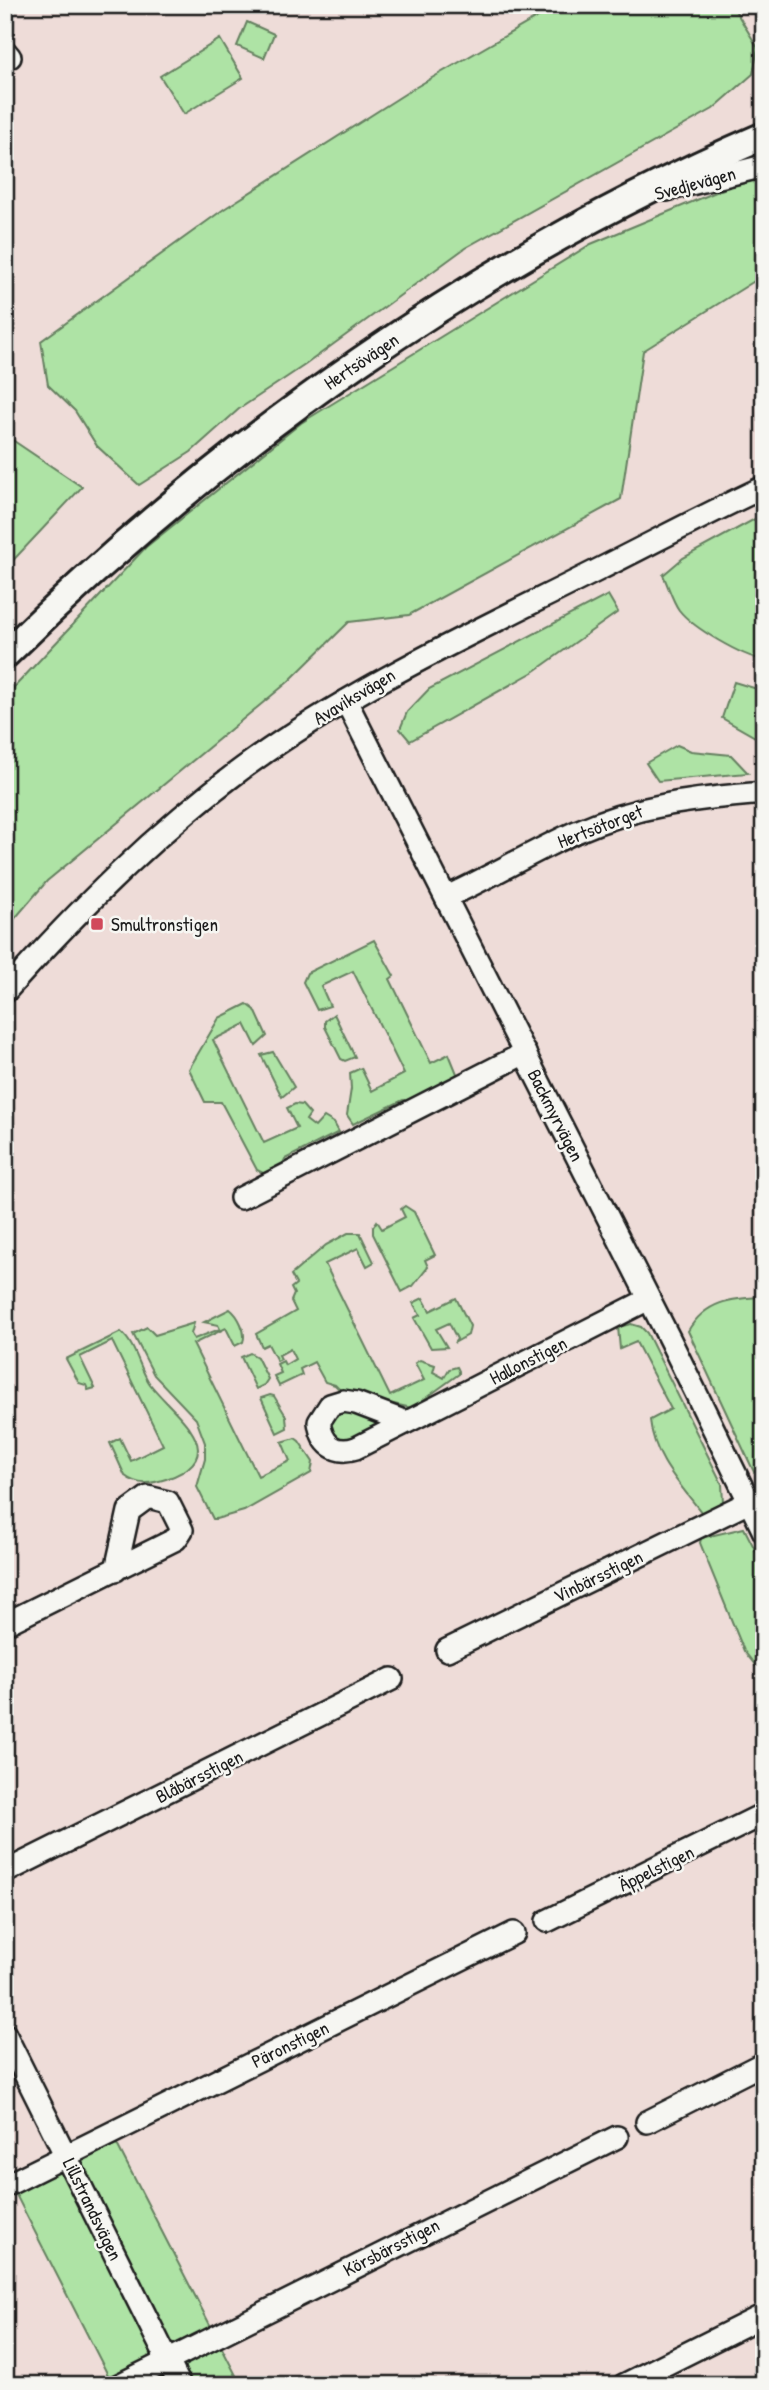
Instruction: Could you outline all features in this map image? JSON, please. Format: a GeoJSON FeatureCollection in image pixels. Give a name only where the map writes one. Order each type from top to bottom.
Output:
{"type":"FeatureCollection","features":[{"type":"Feature","properties":{"kind":"main road","name":"Hertsövägen"},"geometry":{"type":"LineString","coordinates":[[5,655],[166,506],[304,400],[431,315],[529,255],[627,202],[764,136]]}},
{"type":"Feature","properties":{"kind":"street","name":"Svedjevägen"},"geometry":{"type":"LineString","coordinates":[[627,202],[764,166]]}},
{"type":"Feature","properties":{"kind":"street","name":"Avaviksvägen"},"geometry":{"type":"LineString","coordinates":[[5,992],[88,902],[147,846],[244,767],[346,701],[459,637],[764,486]]}},
{"type":"Feature","properties":{"kind":"street","name":"Backmyrvägen"},"geometry":{"type":"LineString","coordinates":[[346,701],[649,1298],[764,1532]]}},
{"type":"Feature","properties":{"kind":"street","name":"Hertsötorget"},"geometry":{"type":"LineString","coordinates":[[447,897],[577,831],[617,816],[662,804],[764,793]]}},
{"type":"Feature","properties":{"kind":"street"},"geometry":{"type":"LineString","coordinates":[[240,1198],[525,1053]]}},
{"type":"Feature","properties":{"kind":"street","name":"Hallonstigen"},"geometry":{"type":"LineString","coordinates":[[406,1422],[649,1298]]}},
{"type":"Feature","properties":{"kind":"street","name":"Vinbärsstigen"},"geometry":{"type":"LineString","coordinates":[[447,1650],[749,1502]]}},
{"type":"Feature","properties":{"kind":"street"},"geometry":{"type":"LineString","coordinates":[[5,1623],[116,1570]]}},
{"type":"Feature","properties":{"kind":"street","name":"Blåbärsstigen"},"geometry":{"type":"LineString","coordinates":[[5,1872],[391,1679]]}},
{"type":"Feature","properties":{"kind":"street","name":"Äppelstigen"},"geometry":{"type":"LineString","coordinates":[[547,1921],[764,1814]]}},
{"type":"Feature","properties":{"kind":"street","name":"Päronstigen"},"geometry":{"type":"LineString","coordinates":[[5,2186],[514,1933]]}},
{"type":"Feature","properties":{"kind":"street","name":"Lillstrandsvägen"},"geometry":{"type":"LineString","coordinates":[[5,2034],[180,2385]]}},
{"type":"Feature","properties":{"kind":"street"},"geometry":{"type":"LineString","coordinates":[[647,2122],[764,2063]]}},
{"type":"Feature","properties":{"kind":"street","name":"Körsbärsstigen"},"geometry":{"type":"LineString","coordinates":[[119,2385],[396,2244],[617,2137]]}},
{"type":"Feature","properties":{"kind":"street"},"geometry":{"type":"LineString","coordinates":[[624,2385],[764,2315]]}},
{"type":"Feature","properties":{"kind":"green space"},"geometry":{"type":"Polygon","coordinates":[[[547,5],[732,5],[758,48],[753,74],[713,109],[465,248],[305,365],[239,409],[191,452],[139,485],[97,446],[75,411],[48,385],[41,341],[224,209],[411,90],[550,10],[547,5]]]}},
{"type":"Feature","properties":{"kind":"green space"},"geometry":{"type":"Polygon","coordinates":[[[247,22],[274,34],[264,58],[237,46],[247,22]]]}},
{"type":"Feature","properties":{"kind":"green space"},"geometry":{"type":"Polygon","coordinates":[[[220,39],[243,78],[184,114],[160,76],[220,39]]]}},
{"type":"Feature","properties":{"kind":"green space"},"geometry":{"type":"Polygon","coordinates":[[[764,172],[764,275],[643,351],[621,499],[409,615],[349,622],[288,682],[47,881],[5,930],[5,697],[146,547],[301,423],[591,244],[764,172]]]}},
{"type":"Feature","properties":{"kind":"green space"},"geometry":{"type":"Polygon","coordinates":[[[5,435],[82,487],[5,569],[5,435]]]}},
{"type":"Feature","properties":{"kind":"green space"},"geometry":{"type":"Polygon","coordinates":[[[764,514],[764,660],[731,647],[706,633],[686,617],[679,610],[663,575],[683,558],[764,514]]]}},
{"type":"Feature","properties":{"kind":"green space"},"geometry":{"type":"Polygon","coordinates":[[[608,595],[618,612],[535,671],[410,741],[400,729],[407,712],[429,689],[608,595]]]}},
{"type":"Feature","properties":{"kind":"green space"},"geometry":{"type":"Polygon","coordinates":[[[734,682],[764,691],[764,742],[722,718],[734,682]]]}},
{"type":"Feature","properties":{"kind":"green space"},"geometry":{"type":"Polygon","coordinates":[[[677,745],[691,751],[731,755],[748,773],[658,781],[646,763],[677,745]]]}},
{"type":"Feature","properties":{"kind":"green space"},"geometry":{"type":"Polygon","coordinates":[[[374,940],[394,976],[390,979],[431,1063],[449,1054],[458,1076],[413,1101],[403,1100],[353,1124],[347,1115],[351,1089],[350,1073],[361,1068],[372,1091],[404,1074],[353,971],[321,986],[330,1006],[317,1010],[303,982],[307,973],[374,940]]]}},
{"type":"Feature","properties":{"kind":"green space"},"geometry":{"type":"Polygon","coordinates":[[[247,1004],[255,1010],[267,1036],[256,1046],[245,1024],[213,1040],[264,1143],[297,1128],[287,1108],[295,1104],[302,1105],[310,1114],[306,1120],[315,1127],[324,1117],[334,1123],[339,1132],[285,1159],[282,1166],[267,1175],[257,1170],[221,1102],[205,1102],[189,1069],[219,1018],[247,1004]]]}},
{"type":"Feature","properties":{"kind":"green space"},"geometry":{"type":"Polygon","coordinates":[[[334,1014],[355,1057],[345,1061],[341,1059],[325,1027],[325,1021],[334,1014]]]}},
{"type":"Feature","properties":{"kind":"green space"},"geometry":{"type":"Polygon","coordinates":[[[273,1052],[294,1087],[282,1097],[261,1055],[273,1052]]]}},
{"type":"Feature","properties":{"kind":"green space"},"geometry":{"type":"Polygon","coordinates":[[[405,1206],[414,1212],[435,1255],[425,1260],[428,1267],[413,1286],[402,1292],[373,1234],[373,1227],[377,1221],[382,1229],[405,1217],[401,1209],[405,1206]]]}},
{"type":"Feature","properties":{"kind":"green space"},"geometry":{"type":"Polygon","coordinates":[[[348,1233],[360,1233],[374,1262],[367,1266],[358,1248],[325,1264],[390,1396],[424,1380],[415,1363],[420,1360],[435,1365],[433,1372],[444,1378],[449,1369],[457,1367],[459,1371],[459,1374],[412,1408],[343,1393],[335,1385],[325,1382],[314,1362],[300,1369],[302,1375],[279,1386],[274,1376],[281,1373],[277,1364],[283,1361],[285,1365],[295,1359],[290,1349],[279,1355],[281,1359],[277,1361],[268,1344],[262,1347],[256,1334],[296,1311],[291,1301],[294,1294],[291,1288],[296,1284],[291,1275],[326,1245],[348,1233]]]}},
{"type":"Feature","properties":{"kind":"green space"},"geometry":{"type":"Polygon","coordinates":[[[764,1297],[764,1472],[754,1472],[688,1331],[711,1307],[730,1300],[764,1297]]]}},
{"type":"Feature","properties":{"kind":"green space"},"geometry":{"type":"Polygon","coordinates":[[[423,1298],[430,1311],[456,1298],[470,1326],[468,1335],[454,1343],[457,1339],[449,1323],[436,1329],[447,1347],[431,1348],[414,1318],[420,1315],[413,1303],[423,1298]]]}},
{"type":"Feature","properties":{"kind":"green space"},"geometry":{"type":"Polygon","coordinates":[[[230,1309],[241,1324],[243,1342],[235,1346],[226,1328],[193,1344],[258,1476],[290,1461],[282,1442],[295,1438],[313,1462],[311,1473],[244,1511],[213,1519],[197,1487],[205,1459],[205,1443],[196,1419],[154,1375],[133,1334],[147,1327],[155,1335],[194,1323],[191,1334],[194,1339],[220,1329],[218,1325],[204,1322],[230,1309]]]}},
{"type":"Feature","properties":{"kind":"green space"},"geometry":{"type":"Polygon","coordinates":[[[631,1324],[641,1327],[647,1333],[722,1484],[723,1502],[704,1516],[670,1472],[657,1448],[650,1420],[671,1409],[636,1342],[620,1349],[618,1327],[631,1324]]]}},
{"type":"Feature","properties":{"kind":"green space"},"geometry":{"type":"Polygon","coordinates":[[[121,1332],[130,1343],[150,1384],[184,1421],[198,1446],[196,1458],[186,1469],[155,1482],[140,1483],[125,1476],[110,1443],[120,1438],[131,1461],[163,1445],[112,1341],[80,1357],[95,1388],[88,1390],[86,1385],[79,1383],[66,1359],[121,1332]]]}},
{"type":"Feature","properties":{"kind":"green space"},"geometry":{"type":"Polygon","coordinates":[[[250,1353],[257,1357],[268,1379],[256,1389],[241,1357],[250,1353]]]}},
{"type":"Feature","properties":{"kind":"green space"},"geometry":{"type":"Polygon","coordinates":[[[274,1396],[286,1416],[287,1428],[277,1433],[261,1398],[274,1396]]]}},
{"type":"Feature","properties":{"kind":"green space"},"geometry":{"type":"Polygon","coordinates":[[[341,1408],[385,1423],[347,1443],[328,1432],[329,1418],[341,1408]]]}},
{"type":"Feature","properties":{"kind":"green space"},"geometry":{"type":"Polygon","coordinates":[[[744,1528],[764,1567],[764,1663],[756,1666],[744,1651],[700,1543],[701,1538],[744,1528]]]}},
{"type":"Feature","properties":{"kind":"green space"},"geometry":{"type":"Polygon","coordinates":[[[107,2125],[241,2385],[113,2385],[10,2183],[107,2125]]]}},
{"type":"Feature","properties":{"kind":"place","name":"Smultronstigen"},"geometry":{"type":"Point","coordinates":[97,924]}}]}
